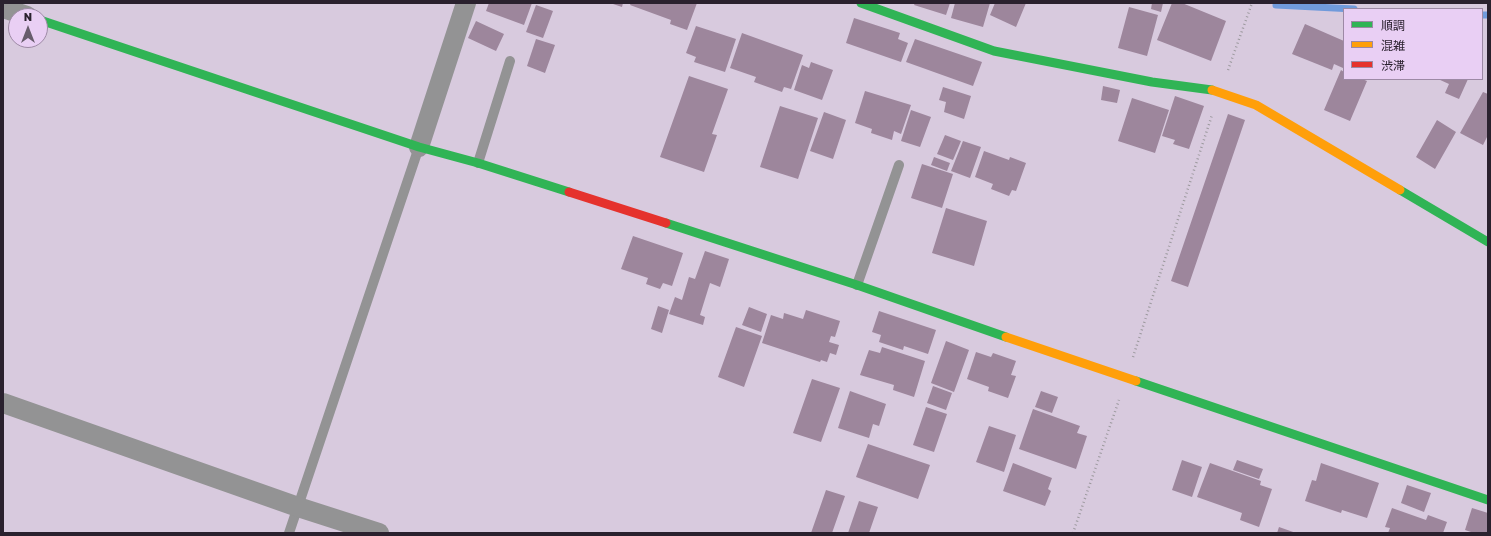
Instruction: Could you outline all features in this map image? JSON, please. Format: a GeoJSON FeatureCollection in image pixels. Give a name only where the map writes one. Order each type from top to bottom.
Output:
{"type":"FeatureCollection","features":[{"type":"Feature","properties":{"kind":"street"},"geometry":{"type":"LineString","coordinates":[[419,147],[466,3]]}},
{"type":"Feature","properties":{"kind":"street"},"geometry":{"type":"LineString","coordinates":[[861,3],[994,51],[1152,82],[1214,90],[1256,105],[1488,242]]}},
{"type":"Feature","properties":{"kind":"street"},"geometry":{"type":"LineString","coordinates":[[48,23],[419,147],[478,163],[857,285],[1126,378],[1488,500]]}},
{"type":"Feature","properties":{"kind":"street"},"geometry":{"type":"LineString","coordinates":[[3,403],[298,507],[379,533]]}},
{"type":"Feature","properties":{"kind":"lane"},"geometry":{"type":"LineString","coordinates":[[478,163],[510,61]]}},
{"type":"Feature","properties":{"kind":"lane"},"geometry":{"type":"LineString","coordinates":[[289,533],[419,147]]}},
{"type":"Feature","properties":{"kind":"lane"},"geometry":{"type":"LineString","coordinates":[[857,285],[899,165]]}},
{"type":"Feature","properties":{"kind":"path"},"geometry":{"type":"LineString","coordinates":[[1073,533],[1126,378],[1220,92],[1252,3]]}},
{"type":"Feature","properties":{"kind":"building"},"geometry":{"type":"Polygon","coordinates":[[[489,3],[532,3],[524,25],[486,11],[489,3]]]}},
{"type":"Feature","properties":{"kind":"building"},"geometry":{"type":"Polygon","coordinates":[[[610,3],[623,3],[622,7],[610,3]]]}},
{"type":"Feature","properties":{"kind":"building"},"geometry":{"type":"Polygon","coordinates":[[[631,3],[697,3],[687,30],[670,24],[671,20],[630,5],[631,3]]]}},
{"type":"Feature","properties":{"kind":"building"},"geometry":{"type":"Polygon","coordinates":[[[915,3],[950,3],[946,15],[914,5],[915,3]]]}},
{"type":"Feature","properties":{"kind":"building"},"geometry":{"type":"Polygon","coordinates":[[[955,3],[990,3],[983,27],[951,18],[955,3]]]}},
{"type":"Feature","properties":{"kind":"building"},"geometry":{"type":"Polygon","coordinates":[[[995,3],[1026,3],[1016,27],[990,15],[995,3]]]}},
{"type":"Feature","properties":{"kind":"building"},"geometry":{"type":"Polygon","coordinates":[[[1152,3],[1163,3],[1161,12],[1151,9],[1152,3]]]}},
{"type":"Feature","properties":{"kind":"building"},"geometry":{"type":"Polygon","coordinates":[[[1172,3],[1182,3],[1226,21],[1211,61],[1157,40],[1172,3]]]}},
{"type":"Feature","properties":{"kind":"building"},"geometry":{"type":"Polygon","coordinates":[[[536,5],[553,11],[543,38],[526,32],[536,5]]]}},
{"type":"Feature","properties":{"kind":"building"},"geometry":{"type":"Polygon","coordinates":[[[1129,7],[1158,15],[1147,56],[1118,48],[1129,7]]]}},
{"type":"Feature","properties":{"kind":"building"},"geometry":{"type":"Polygon","coordinates":[[[854,18],[900,33],[898,39],[908,43],[901,62],[846,43],[854,18]]]}},
{"type":"Feature","properties":{"kind":"building"},"geometry":{"type":"Polygon","coordinates":[[[476,21],[504,34],[496,51],[468,38],[476,21]]]}},
{"type":"Feature","properties":{"kind":"building"},"geometry":{"type":"Polygon","coordinates":[[[1305,24],[1343,41],[1343,68],[1334,64],[1332,70],[1292,54],[1305,24]]]}},
{"type":"Feature","properties":{"kind":"building"},"geometry":{"type":"Polygon","coordinates":[[[696,26],[736,39],[725,72],[694,62],[696,57],[686,53],[696,26]]]}},
{"type":"Feature","properties":{"kind":"building"},"geometry":{"type":"Polygon","coordinates":[[[742,33],[803,55],[791,89],[784,87],[782,92],[754,82],[756,77],[730,68],[742,33]]]}},
{"type":"Feature","properties":{"kind":"building"},"geometry":{"type":"Polygon","coordinates":[[[536,39],[555,45],[545,73],[527,66],[536,39]]]}},
{"type":"Feature","properties":{"kind":"building"},"geometry":{"type":"Polygon","coordinates":[[[915,39],[982,62],[973,86],[906,62],[915,39]]]}},
{"type":"Feature","properties":{"kind":"building"},"geometry":{"type":"Polygon","coordinates":[[[811,62],[833,70],[822,100],[794,90],[802,65],[809,68],[811,62]]]}},
{"type":"Feature","properties":{"kind":"building"},"geometry":{"type":"Polygon","coordinates":[[[1341,70],[1343,71],[1343,80],[1367,81],[1350,121],[1324,110],[1341,70]]]}},
{"type":"Feature","properties":{"kind":"building"},"geometry":{"type":"Polygon","coordinates":[[[689,76],[728,89],[712,134],[717,135],[704,172],[660,157],[689,76]]]}},
{"type":"Feature","properties":{"kind":"building"},"geometry":{"type":"Polygon","coordinates":[[[1440,80],[1468,80],[1459,99],[1445,93],[1449,84],[1440,80]]]}},
{"type":"Feature","properties":{"kind":"building"},"geometry":{"type":"Polygon","coordinates":[[[1103,86],[1120,90],[1117,103],[1101,100],[1103,86]]]}},
{"type":"Feature","properties":{"kind":"building"},"geometry":{"type":"Polygon","coordinates":[[[943,87],[971,96],[964,119],[944,112],[946,102],[939,100],[943,87]]]}},
{"type":"Feature","properties":{"kind":"building"},"geometry":{"type":"Polygon","coordinates":[[[865,91],[911,105],[901,134],[894,131],[892,140],[871,133],[872,129],[855,123],[865,91]]]}},
{"type":"Feature","properties":{"kind":"building"},"geometry":{"type":"Polygon","coordinates":[[[1483,92],[1488,94],[1488,135],[1483,145],[1460,133],[1483,92]]]}},
{"type":"Feature","properties":{"kind":"building"},"geometry":{"type":"Polygon","coordinates":[[[1175,96],[1204,106],[1189,149],[1173,144],[1175,140],[1162,136],[1175,96]]]}},
{"type":"Feature","properties":{"kind":"building"},"geometry":{"type":"Polygon","coordinates":[[[1132,98],[1169,110],[1155,153],[1118,141],[1132,98]]]}},
{"type":"Feature","properties":{"kind":"building"},"geometry":{"type":"Polygon","coordinates":[[[780,106],[818,118],[798,179],[760,167],[780,106]]]}},
{"type":"Feature","properties":{"kind":"building"},"geometry":{"type":"Polygon","coordinates":[[[911,110],[931,117],[920,147],[901,141],[911,110]]]}},
{"type":"Feature","properties":{"kind":"building"},"geometry":{"type":"Polygon","coordinates":[[[824,112],[846,120],[833,159],[810,151],[824,112]]]}},
{"type":"Feature","properties":{"kind":"building"},"geometry":{"type":"Polygon","coordinates":[[[1228,114],[1245,120],[1188,287],[1171,281],[1228,114]]]}},
{"type":"Feature","properties":{"kind":"building"},"geometry":{"type":"Polygon","coordinates":[[[1437,120],[1456,132],[1435,169],[1416,157],[1437,120]]]}},
{"type":"Feature","properties":{"kind":"building"},"geometry":{"type":"Polygon","coordinates":[[[945,135],[961,141],[953,160],[937,154],[945,135]]]}},
{"type":"Feature","properties":{"kind":"building"},"geometry":{"type":"Polygon","coordinates":[[[963,141],[981,147],[970,178],[951,171],[963,141]]]}},
{"type":"Feature","properties":{"kind":"building"},"geometry":{"type":"Polygon","coordinates":[[[984,151],[1009,160],[1010,157],[1026,163],[1016,191],[1012,190],[1009,196],[991,189],[993,184],[975,177],[984,151]]]}},
{"type":"Feature","properties":{"kind":"building"},"geometry":{"type":"Polygon","coordinates":[[[934,157],[950,163],[947,171],[931,165],[934,157]]]}},
{"type":"Feature","properties":{"kind":"building"},"geometry":{"type":"Polygon","coordinates":[[[922,164],[953,174],[942,208],[911,198],[922,164]]]}},
{"type":"Feature","properties":{"kind":"building"},"geometry":{"type":"Polygon","coordinates":[[[946,208],[987,221],[974,266],[932,253],[946,208]]]}},
{"type":"Feature","properties":{"kind":"building"},"geometry":{"type":"Polygon","coordinates":[[[633,236],[683,253],[672,286],[663,283],[660,289],[646,284],[648,278],[621,269],[633,236]]]}},
{"type":"Feature","properties":{"kind":"building"},"geometry":{"type":"Polygon","coordinates":[[[705,251],[729,259],[720,287],[710,283],[700,315],[705,317],[703,325],[669,314],[675,297],[682,300],[689,277],[695,279],[705,251]]]}},
{"type":"Feature","properties":{"kind":"building"},"geometry":{"type":"Polygon","coordinates":[[[658,306],[669,310],[662,333],[651,329],[658,306]]]}},
{"type":"Feature","properties":{"kind":"building"},"geometry":{"type":"Polygon","coordinates":[[[749,307],[767,314],[761,332],[742,325],[749,307]]]}},
{"type":"Feature","properties":{"kind":"building"},"geometry":{"type":"Polygon","coordinates":[[[806,310],[840,321],[835,337],[831,336],[829,342],[839,345],[836,355],[830,353],[827,362],[821,360],[820,362],[762,343],[771,315],[783,319],[784,313],[803,319],[806,310]]]}},
{"type":"Feature","properties":{"kind":"building"},"geometry":{"type":"Polygon","coordinates":[[[879,311],[936,330],[928,354],[904,346],[903,350],[879,342],[881,335],[872,332],[879,311]]]}},
{"type":"Feature","properties":{"kind":"building"},"geometry":{"type":"Polygon","coordinates":[[[736,327],[762,336],[744,387],[718,377],[736,327]]]}},
{"type":"Feature","properties":{"kind":"building"},"geometry":{"type":"Polygon","coordinates":[[[946,341],[969,350],[954,392],[931,383],[946,341]]]}},
{"type":"Feature","properties":{"kind":"building"},"geometry":{"type":"Polygon","coordinates":[[[882,347],[925,361],[914,397],[893,390],[894,385],[860,375],[869,350],[880,353],[882,347]]]}},
{"type":"Feature","properties":{"kind":"building"},"geometry":{"type":"Polygon","coordinates":[[[976,352],[991,357],[993,353],[1016,361],[1011,375],[1016,376],[1008,398],[988,391],[989,387],[967,379],[976,352]]]}},
{"type":"Feature","properties":{"kind":"building"},"geometry":{"type":"Polygon","coordinates":[[[812,379],[840,388],[821,442],[793,433],[812,379]]]}},
{"type":"Feature","properties":{"kind":"building"},"geometry":{"type":"Polygon","coordinates":[[[933,386],[952,393],[946,410],[927,403],[933,386]]]}},
{"type":"Feature","properties":{"kind":"building"},"geometry":{"type":"Polygon","coordinates":[[[850,391],[886,404],[879,426],[873,424],[869,438],[838,428],[850,391]]]}},
{"type":"Feature","properties":{"kind":"building"},"geometry":{"type":"Polygon","coordinates":[[[1041,391],[1058,397],[1052,413],[1035,407],[1041,391]]]}},
{"type":"Feature","properties":{"kind":"building"},"geometry":{"type":"Polygon","coordinates":[[[926,407],[947,414],[934,452],[913,445],[926,407]]]}},
{"type":"Feature","properties":{"kind":"building"},"geometry":{"type":"Polygon","coordinates":[[[1033,409],[1080,426],[1077,433],[1087,436],[1076,469],[1019,449],[1033,409]]]}},
{"type":"Feature","properties":{"kind":"building"},"geometry":{"type":"Polygon","coordinates":[[[989,426],[1016,435],[1004,472],[976,462],[989,426]]]}},
{"type":"Feature","properties":{"kind":"building"},"geometry":{"type":"Polygon","coordinates":[[[868,444],[930,465],[918,499],[856,477],[868,444]]]}},
{"type":"Feature","properties":{"kind":"building"},"geometry":{"type":"Polygon","coordinates":[[[1182,460],[1202,467],[1192,497],[1172,490],[1182,460]]]}},
{"type":"Feature","properties":{"kind":"building"},"geometry":{"type":"Polygon","coordinates":[[[1237,460],[1263,469],[1259,479],[1233,470],[1237,460]]]}},
{"type":"Feature","properties":{"kind":"building"},"geometry":{"type":"Polygon","coordinates":[[[1013,463],[1052,478],[1048,489],[1051,491],[1045,506],[1003,491],[1013,463]]]}},
{"type":"Feature","properties":{"kind":"building"},"geometry":{"type":"Polygon","coordinates":[[[1210,463],[1261,481],[1260,485],[1272,489],[1259,527],[1240,520],[1242,513],[1197,497],[1210,463]]]}},
{"type":"Feature","properties":{"kind":"building"},"geometry":{"type":"Polygon","coordinates":[[[1321,463],[1379,483],[1367,518],[1342,510],[1341,513],[1305,501],[1312,480],[1316,481],[1321,463]]]}},
{"type":"Feature","properties":{"kind":"building"},"geometry":{"type":"Polygon","coordinates":[[[1407,485],[1431,493],[1424,512],[1401,503],[1407,485]]]}},
{"type":"Feature","properties":{"kind":"building"},"geometry":{"type":"Polygon","coordinates":[[[826,490],[845,496],[832,533],[811,533],[826,490]]]}},
{"type":"Feature","properties":{"kind":"building"},"geometry":{"type":"Polygon","coordinates":[[[859,501],[878,507],[869,533],[848,533],[859,501]]]}},
{"type":"Feature","properties":{"kind":"building"},"geometry":{"type":"Polygon","coordinates":[[[1392,508],[1426,520],[1428,515],[1447,522],[1443,533],[1388,533],[1390,528],[1385,527],[1392,508]]]}},
{"type":"Feature","properties":{"kind":"building"},"geometry":{"type":"Polygon","coordinates":[[[1472,508],[1488,513],[1488,533],[1474,533],[1465,530],[1472,508]]]}},
{"type":"Feature","properties":{"kind":"building"},"geometry":{"type":"Polygon","coordinates":[[[1279,527],[1296,533],[1277,533],[1279,527]]]}},
{"type":"Feature","properties":{"kind":"waterway"},"geometry":{"type":"LineString","coordinates":[[1276,5],[1343,8]]}},
{"type":"Feature","properties":{"kind":"waterway"},"geometry":{"type":"LineString","coordinates":[[1483,15],[1488,15]]}},
{"type":"Feature","properties":{"kind":"traffic: fast"},"geometry":{"type":"LineString","coordinates":[[861,3],[994,51],[1152,82],[1212,90]]}},
{"type":"Feature","properties":{"kind":"traffic: fast"},"geometry":{"type":"LineString","coordinates":[[48,23],[419,147],[478,163],[569,192]]}},
{"type":"Feature","properties":{"kind":"traffic: fast"},"geometry":{"type":"LineString","coordinates":[[1400,190],[1488,242]]}},
{"type":"Feature","properties":{"kind":"traffic: fast"},"geometry":{"type":"LineString","coordinates":[[666,223],[857,285],[1006,337]]}},
{"type":"Feature","properties":{"kind":"traffic: fast"},"geometry":{"type":"LineString","coordinates":[[1136,381],[1488,500]]}},
{"type":"Feature","properties":{"kind":"traffic: slow"},"geometry":{"type":"LineString","coordinates":[[1212,90],[1256,105],[1400,190]]}},
{"type":"Feature","properties":{"kind":"traffic: slow"},"geometry":{"type":"LineString","coordinates":[[1006,337],[1136,381]]}},
{"type":"Feature","properties":{"kind":"traffic: jam"},"geometry":{"type":"LineString","coordinates":[[569,192],[666,223]]}}]}
